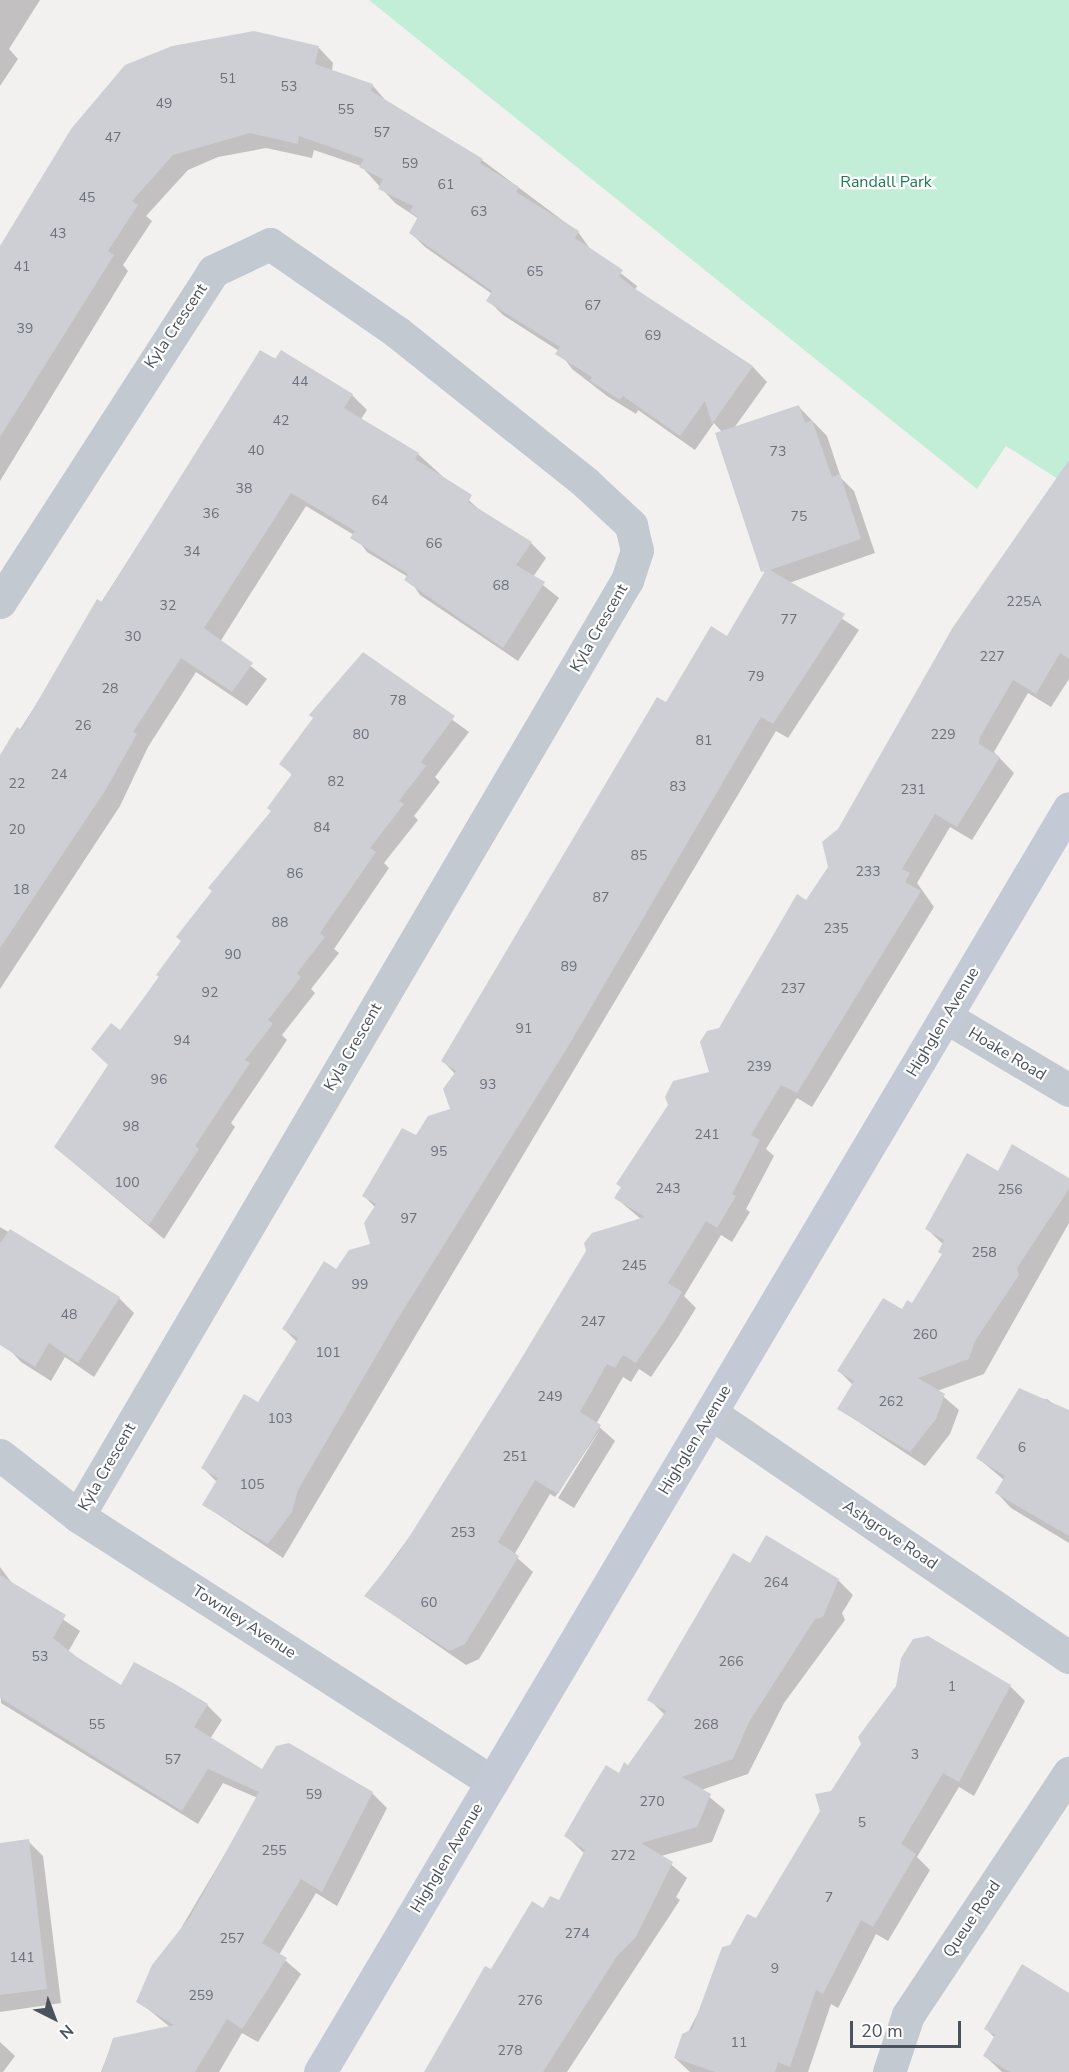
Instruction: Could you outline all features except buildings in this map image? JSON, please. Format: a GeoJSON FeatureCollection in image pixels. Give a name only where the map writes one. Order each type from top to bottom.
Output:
{"type":"FeatureCollection","features":[{"type":"Feature","properties":{"kind":"street","name":"Kyla Crescent"},"geometry":{"type":"LineString","coordinates":[[0,602],[213,271],[270,244],[397,332],[586,483],[631,525],[637,550],[627,580],[78,1516]]}},
{"type":"Feature","properties":{"kind":"street","name":"Highglen Avenue"},"geometry":{"type":"LineString","coordinates":[[320,2072],[1069,808]]}},
{"type":"Feature","properties":{"kind":"street","name":"Hoake Road"},"geometry":{"type":"LineString","coordinates":[[946,1017],[1069,1090]]}},
{"type":"Feature","properties":{"kind":"street","name":"Ashgrove Road"},"geometry":{"type":"LineString","coordinates":[[711,1413],[1069,1657]]}},
{"type":"Feature","properties":{"kind":"street","name":"Townley Avenue"},"geometry":{"type":"LineString","coordinates":[[0,1455],[78,1516],[492,1782]]}},
{"type":"Feature","properties":{"kind":"street","name":"Queue Road"},"geometry":{"type":"LineString","coordinates":[[889,2072],[908,2015],[1069,1773]]}},
{"type":"Feature","properties":{"kind":"green space","name":"Randall Park"},"geometry":{"type":"Polygon","coordinates":[[[369,0],[1069,0],[1069,486],[1006,446],[977,489],[369,0]]]}}]}
